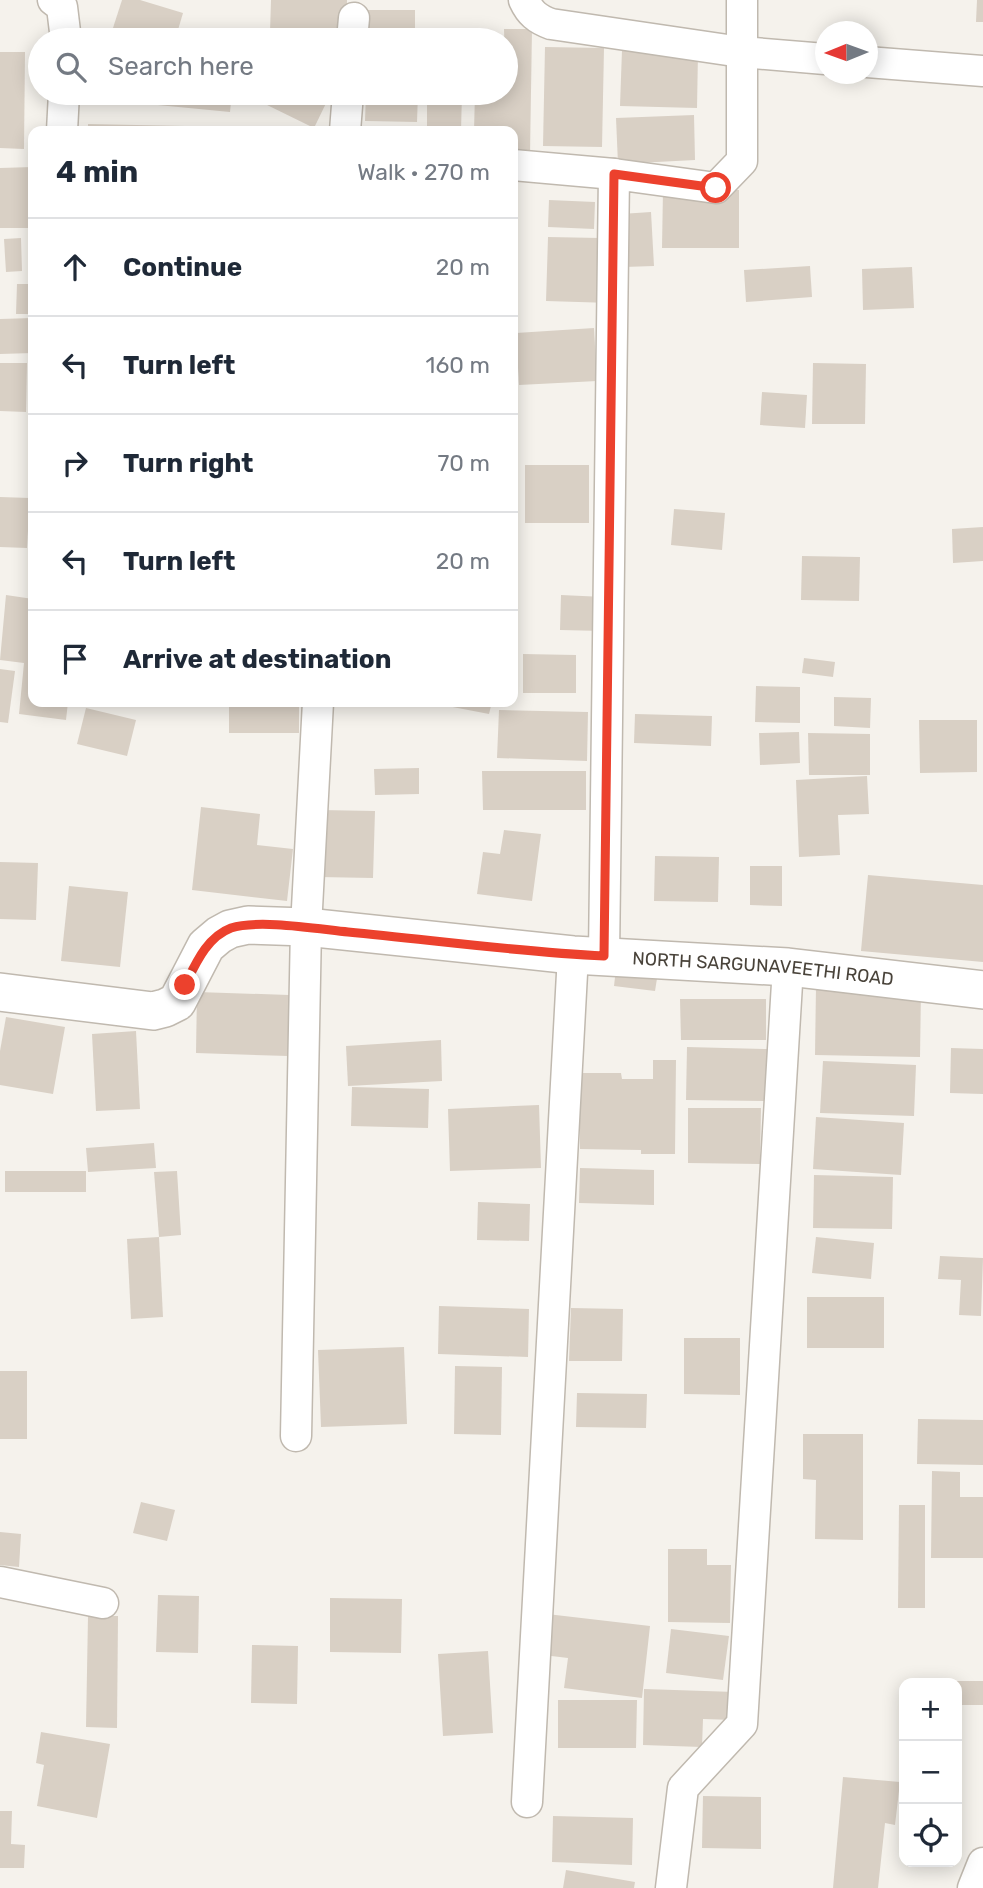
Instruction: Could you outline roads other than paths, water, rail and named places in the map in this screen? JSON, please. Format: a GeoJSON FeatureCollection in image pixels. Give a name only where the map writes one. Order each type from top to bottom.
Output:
{"type":"FeatureCollection","features":[{"type":"Feature","properties":{"kind":"street"},"geometry":{"type":"LineString","coordinates":[[53,0],[62,7],[66,28]]}},
{"type":"Feature","properties":{"kind":"street"},"geometry":{"type":"LineString","coordinates":[[524,0],[539,20],[551,24],[741,52],[815,58]]}},
{"type":"Feature","properties":{"kind":"street"},"geometry":{"type":"LineString","coordinates":[[518,164],[716,188],[742,161],[742,0]]}},
{"type":"Feature","properties":{"kind":"street"},"geometry":{"type":"LineString","coordinates":[[878,63],[983,71]]}},
{"type":"Feature","properties":{"kind":"street"},"geometry":{"type":"LineString","coordinates":[[62,126],[63,105]]}},
{"type":"Feature","properties":{"kind":"street"},"geometry":{"type":"LineString","coordinates":[[345,126],[347,105]]}},
{"type":"Feature","properties":{"kind":"street"},"geometry":{"type":"LineString","coordinates":[[527,1802],[589,956],[614,174]]}},
{"type":"Feature","properties":{"kind":"street"},"geometry":{"type":"LineString","coordinates":[[296,1436],[306,927],[317,707]]}},
{"type":"Feature","properties":{"kind":"street","name":"NORTH SARGUNAVEETHI ROAD"},"geometry":{"type":"LineString","coordinates":[[0,992],[153,1010],[165,1008],[177,1002],[206,946],[230,929],[248,925],[306,927],[589,956],[788,967],[983,990]]}},
{"type":"Feature","properties":{"kind":"street"},"geometry":{"type":"LineString","coordinates":[[671,1888],[682,1788],[742,1724],[788,967]]}},
{"type":"Feature","properties":{"kind":"street"},"geometry":{"type":"LineString","coordinates":[[0,1582],[103,1603]]}},
{"type":"Feature","properties":{"kind":"street"},"geometry":{"type":"LineString","coordinates":[[973,1888],[983,1863]]}}]}
